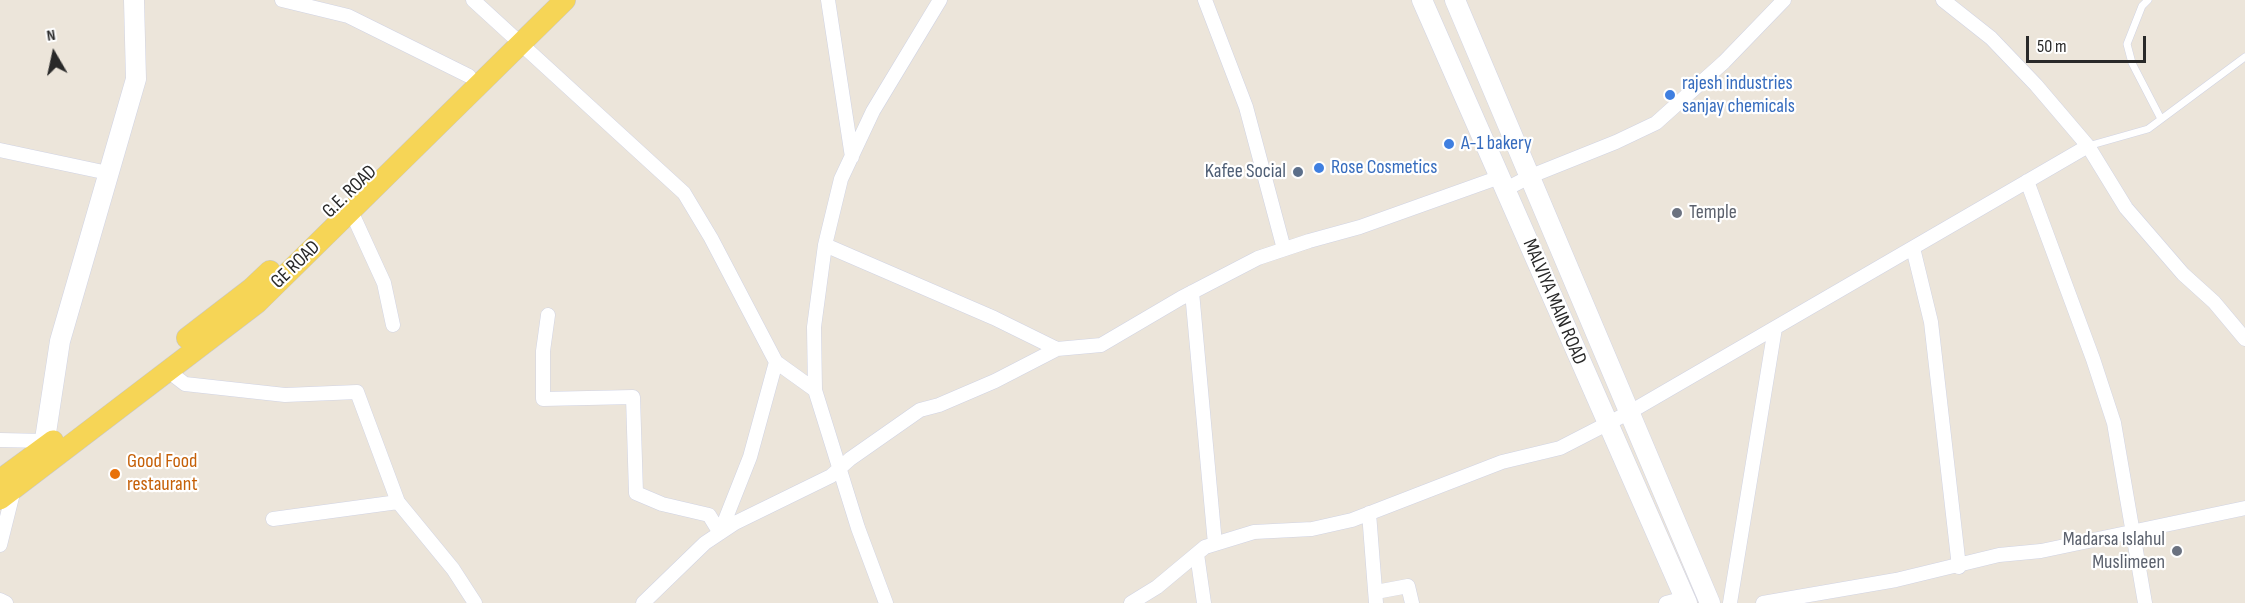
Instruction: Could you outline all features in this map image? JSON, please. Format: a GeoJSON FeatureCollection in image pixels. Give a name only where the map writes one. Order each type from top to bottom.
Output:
{"type":"FeatureCollection","features":[{"type":"Feature","properties":{"kind":"main road","name":"G.E. ROAD"},"geometry":{"type":"LineString","coordinates":[[43,452],[252,288],[469,76],[516,40],[545,0]]}},
{"type":"Feature","properties":{"kind":"main road","name":"GE ROAD"},"geometry":{"type":"LineString","coordinates":[[6,485],[43,452],[168,371],[258,303],[351,212],[516,40],[565,0]]}},
{"type":"Feature","properties":{"kind":"street"},"geometry":{"type":"LineString","coordinates":[[0,440],[43,452],[60,340],[136,79],[134,0]]}},
{"type":"Feature","properties":{"kind":"street"},"geometry":{"type":"LineString","coordinates":[[282,0],[348,16],[469,76]]}},
{"type":"Feature","properties":{"kind":"street"},"geometry":{"type":"LineString","coordinates":[[473,0],[684,193],[711,238],[776,362],[815,390]]}},
{"type":"Feature","properties":{"kind":"street"},"geometry":{"type":"LineString","coordinates":[[828,0],[852,157]]}},
{"type":"Feature","properties":{"kind":"street"},"geometry":{"type":"LineString","coordinates":[[886,603],[858,528],[815,390],[814,327],[825,245],[841,179],[873,111],[940,0]]}},
{"type":"Feature","properties":{"kind":"street"},"geometry":{"type":"LineString","coordinates":[[1205,0],[1246,107],[1284,249]]}},
{"type":"Feature","properties":{"kind":"street","name":"MALVIYA MAIN ROAD"},"geometry":{"type":"LineString","coordinates":[[1422,0],[1606,423],[1679,601]]}},
{"type":"Feature","properties":{"kind":"street","name":"MALVIYA MAIN ROAD"},"geometry":{"type":"LineString","coordinates":[[1455,0],[1710,603]]}},
{"type":"Feature","properties":{"kind":"street"},"geometry":{"type":"LineString","coordinates":[[643,603],[705,543],[785,496],[831,476],[840,467],[920,410],[939,405],[995,381],[1057,349],[1101,345],[1192,292],[1258,258],[1531,176],[1616,142],[1656,123],[1724,62],[1784,0]]}},
{"type":"Feature","properties":{"kind":"street"},"geometry":{"type":"LineString","coordinates":[[1943,0],[1991,38],[2088,146],[2126,208],[2183,274],[2214,302],[2245,339]]}},
{"type":"Feature","properties":{"kind":"street"},"geometry":{"type":"LineString","coordinates":[[1131,603],[1156,587],[1197,554],[1215,544],[1254,532],[1312,529],[1370,513],[1502,462],[1560,448],[1630,412],[2088,146]]}},
{"type":"Feature","properties":{"kind":"street"},"geometry":{"type":"LineString","coordinates":[[0,150],[108,173]]}},
{"type":"Feature","properties":{"kind":"street"},"geometry":{"type":"LineString","coordinates":[[2027,182],[2093,359],[2114,423],[2145,603]]}},
{"type":"Feature","properties":{"kind":"street"},"geometry":{"type":"LineString","coordinates":[[351,212],[384,283],[393,325]]}},
{"type":"Feature","properties":{"kind":"street"},"geometry":{"type":"LineString","coordinates":[[825,245],[994,318],[1057,349]]}},
{"type":"Feature","properties":{"kind":"street"},"geometry":{"type":"LineString","coordinates":[[1912,248],[1932,322],[1959,567]]}},
{"type":"Feature","properties":{"kind":"street"},"geometry":{"type":"LineString","coordinates":[[1192,292],[1215,544]]}},
{"type":"Feature","properties":{"kind":"street"},"geometry":{"type":"LineString","coordinates":[[548,315],[543,351],[543,399],[633,397],[636,493],[662,504],[709,515],[720,533]]}},
{"type":"Feature","properties":{"kind":"street"},"geometry":{"type":"LineString","coordinates":[[1730,603],[1775,328]]}},
{"type":"Feature","properties":{"kind":"street"},"geometry":{"type":"LineString","coordinates":[[720,533],[750,457],[776,362]]}},
{"type":"Feature","properties":{"kind":"street"},"geometry":{"type":"LineString","coordinates":[[168,371],[185,384],[285,395],[357,392],[398,502],[453,569],[475,603]]}},
{"type":"Feature","properties":{"kind":"street"},"geometry":{"type":"LineString","coordinates":[[0,544],[6,485]]}},
{"type":"Feature","properties":{"kind":"street"},"geometry":{"type":"LineString","coordinates":[[273,519],[398,502]]}},
{"type":"Feature","properties":{"kind":"street"},"geometry":{"type":"LineString","coordinates":[[1763,603],[1959,567],[1999,555],[2041,550],[2133,533],[2245,508]]}},
{"type":"Feature","properties":{"kind":"street"},"geometry":{"type":"LineString","coordinates":[[1370,513],[1376,597],[1408,586],[1412,603]]}},
{"type":"Feature","properties":{"kind":"street"},"geometry":{"type":"LineString","coordinates":[[1197,554],[1204,603]]}},
{"type":"Feature","properties":{"kind":"street"},"geometry":{"type":"LineString","coordinates":[[0,600],[6,603]]}},
{"type":"Feature","properties":{"kind":"lane"},"geometry":{"type":"LineString","coordinates":[[2148,0],[2142,6],[2127,44],[2139,79],[2161,119]]}},
{"type":"Feature","properties":{"kind":"lane"},"geometry":{"type":"LineString","coordinates":[[2088,146],[2148,129],[2245,57]]}},
{"type":"Feature","properties":{"kind":"place","name":"rajesh industries sanjay chemicals"},"geometry":{"type":"Point","coordinates":[1670,95]}},
{"type":"Feature","properties":{"kind":"place","name":"A-1 bakery"},"geometry":{"type":"Point","coordinates":[1449,144]}},
{"type":"Feature","properties":{"kind":"place","name":"Rose Cosmetics"},"geometry":{"type":"Point","coordinates":[1319,168]}},
{"type":"Feature","properties":{"kind":"place","name":"Kafee Social"},"geometry":{"type":"Point","coordinates":[1298,172]}},
{"type":"Feature","properties":{"kind":"place","name":"Temple"},"geometry":{"type":"Point","coordinates":[1677,213]}},
{"type":"Feature","properties":{"kind":"place","name":"Good Food restaurant"},"geometry":{"type":"Point","coordinates":[115,474]}},
{"type":"Feature","properties":{"kind":"place","name":"Madarsa Islahul Muslimeen"},"geometry":{"type":"Point","coordinates":[2177,551]}}]}
